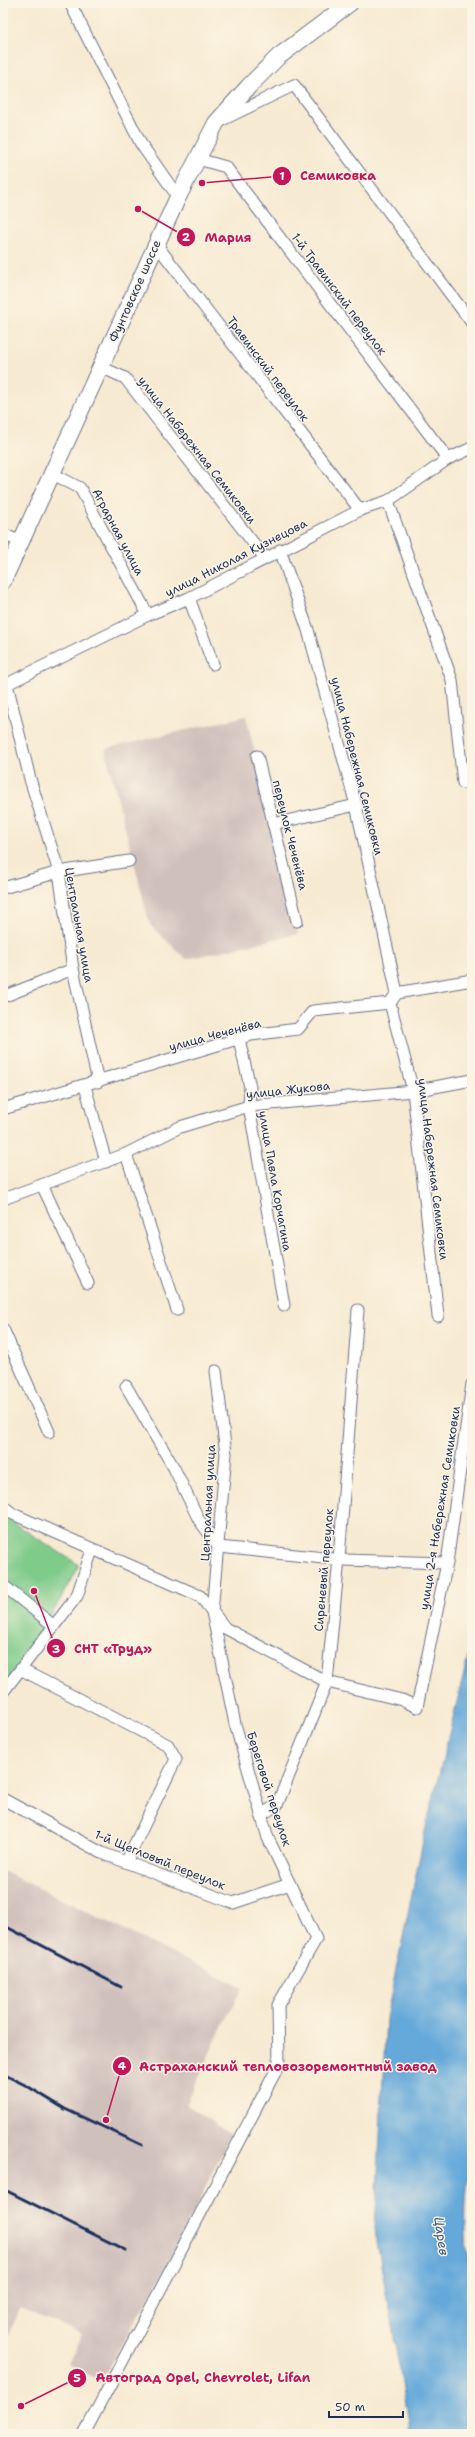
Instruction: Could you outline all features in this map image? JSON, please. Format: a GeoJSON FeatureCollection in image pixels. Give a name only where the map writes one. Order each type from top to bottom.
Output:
{"type":"FeatureCollection","features":[{"type":"Feature","properties":{"kind":"street"},"geometry":{"type":"LineString","coordinates":[[70,3],[141,144],[178,197]]}},
{"type":"Feature","properties":{"kind":"street","name":"Фунтовское шоссе"},"geometry":{"type":"LineString","coordinates":[[3,581],[53,474],[156,244],[216,123],[249,86],[278,57],[350,3]]}},
{"type":"Feature","properties":{"kind":"street"},"geometry":{"type":"LineString","coordinates":[[216,123],[294,85],[472,323]]}},
{"type":"Feature","properties":{"kind":"street","name":"1-й Травинский переулок"},"geometry":{"type":"LineString","coordinates":[[198,159],[226,167],[448,459]]}},
{"type":"Feature","properties":{"kind":"street","name":"Травинский переулок"},"geometry":{"type":"LineString","coordinates":[[156,244],[360,510]]}},
{"type":"Feature","properties":{"kind":"street","name":"улица Набережная Семиковки"},"geometry":{"type":"LineString","coordinates":[[101,367],[124,378],[265,558]]}},
{"type":"Feature","properties":{"kind":"street","name":"улица Николая Кузнецова"},"geometry":{"type":"LineString","coordinates":[[5,683],[148,615],[189,598],[360,510],[388,501],[448,459],[472,448]]}},
{"type":"Feature","properties":{"kind":"street","name":"Аграрная улица"},"geometry":{"type":"LineString","coordinates":[[53,474],[80,488],[148,615]]}},
{"type":"Feature","properties":{"kind":"street"},"geometry":{"type":"LineString","coordinates":[[388,501],[452,680],[463,783]]}},
{"type":"Feature","properties":{"kind":"street"},"geometry":{"type":"LineString","coordinates":[[3,534],[21,542]]}},
{"type":"Feature","properties":{"kind":"street","name":"улица Набережная Семиковки"},"geometry":{"type":"LineString","coordinates":[[280,550],[308,630],[356,805],[397,993]]}},
{"type":"Feature","properties":{"kind":"street"},"geometry":{"type":"LineString","coordinates":[[189,598],[213,664]]}},
{"type":"Feature","properties":{"kind":"street","name":"Центральная улица"},"geometry":{"type":"LineString","coordinates":[[5,683],[30,779],[58,872],[73,968],[98,1082]]}},
{"type":"Feature","properties":{"kind":"street","name":"переулок Чеченёва"},"geometry":{"type":"LineString","coordinates":[[257,756],[297,921]]}},
{"type":"Feature","properties":{"kind":"street"},"geometry":{"type":"LineString","coordinates":[[273,824],[356,805]]}},
{"type":"Feature","properties":{"kind":"street"},"geometry":{"type":"LineString","coordinates":[[3,888],[58,872],[129,861]]}},
{"type":"Feature","properties":{"kind":"street"},"geometry":{"type":"LineString","coordinates":[[3,997],[73,968]]}},
{"type":"Feature","properties":{"kind":"street"},"geometry":{"type":"LineString","coordinates":[[390,1003],[397,993],[472,980]]}},
{"type":"Feature","properties":{"kind":"street","name":"улица Набережная Семиковки"},"geometry":{"type":"LineString","coordinates":[[390,1003],[413,1091],[438,1316]]}},
{"type":"Feature","properties":{"kind":"street","name":"улица Чеченёва"},"geometry":{"type":"LineString","coordinates":[[3,1109],[85,1086],[239,1039],[298,1029],[313,1011],[390,1003]]}},
{"type":"Feature","properties":{"kind":"street","name":"улица Павла Корчагина"},"geometry":{"type":"LineString","coordinates":[[239,1039],[250,1087],[249,1106],[284,1305]]}},
{"type":"Feature","properties":{"kind":"street","name":"улица Жукова"},"geometry":{"type":"LineString","coordinates":[[3,1199],[126,1154],[180,1127],[249,1106],[413,1091],[472,1080]]}},
{"type":"Feature","properties":{"kind":"street"},"geometry":{"type":"LineString","coordinates":[[85,1086],[106,1162]]}},
{"type":"Feature","properties":{"kind":"street"},"geometry":{"type":"LineString","coordinates":[[126,1154],[177,1310]]}},
{"type":"Feature","properties":{"kind":"street"},"geometry":{"type":"LineString","coordinates":[[42,1185],[88,1283]]}},
{"type":"Feature","properties":{"kind":"street","name":"Сиреневый переулок"},"geometry":{"type":"LineString","coordinates":[[262,1814],[277,1805],[326,1682],[339,1559],[358,1310]]}},
{"type":"Feature","properties":{"kind":"street"},"geometry":{"type":"LineString","coordinates":[[3,1329],[49,1432]]}},
{"type":"Feature","properties":{"kind":"street","name":"Центральная улица"},"geometry":{"type":"LineString","coordinates":[[212,1612],[219,1547],[226,1454],[216,1371]]}},
{"type":"Feature","properties":{"kind":"street","name":"улица 2-я Набережная Семиковки"},"geometry":{"type":"LineString","coordinates":[[326,1682],[402,1700],[418,1707],[447,1563],[472,1384]]}},
{"type":"Feature","properties":{"kind":"street"},"geometry":{"type":"LineString","coordinates":[[126,1386],[174,1468],[200,1520],[219,1547],[339,1559],[447,1563]]}},
{"type":"Feature","properties":{"kind":"street"},"geometry":{"type":"LineString","coordinates":[[3,1506],[13,1514],[92,1550],[200,1596],[225,1628],[326,1682]]}},
{"type":"Feature","properties":{"kind":"street"},"geometry":{"type":"LineString","coordinates":[[3,1692],[22,1670],[77,1596],[92,1550]]}},
{"type":"Feature","properties":{"kind":"street"},"geometry":{"type":"LineString","coordinates":[[3,1585],[54,1626]]}},
{"type":"Feature","properties":{"kind":"street","name":"Береговой переулок"},"geometry":{"type":"LineString","coordinates":[[84,2434],[279,2065],[278,2005],[316,1939],[268,1838],[235,1724],[212,1612]]}},
{"type":"Feature","properties":{"kind":"street"},"geometry":{"type":"LineString","coordinates":[[22,1670],[168,1745],[176,1759],[126,1862]]}},
{"type":"Feature","properties":{"kind":"street","name":"1-й Щегловый переулок"},"geometry":{"type":"LineString","coordinates":[[3,1799],[102,1854],[233,1903],[290,1884]]}},
{"type":"Feature","properties":{"kind":"shaded area"},"geometry":{"type":"Polygon","coordinates":[[[246,716],[298,934],[186,959],[150,925],[105,749],[246,716]]]}},
{"type":"Feature","properties":{"kind":"shaded area"},"geometry":{"type":"Polygon","coordinates":[[[3,1871],[243,1988],[224,2022],[186,2105],[231,2134],[167,2266],[100,2382],[69,2364],[82,2334],[20,2308],[3,2347],[3,1871]]]}},
{"type":"Feature","properties":{"kind":"green space"},"geometry":{"type":"Polygon","coordinates":[[[3,1516],[79,1565],[50,1618],[49,1626],[3,1687],[3,1516]]]}},
{"type":"Feature","properties":{"kind":"water","name":"Царев"},"geometry":{"type":"Polygon","coordinates":[[[472,1641],[472,2160],[466,2197],[466,2234],[473,2324],[472,2434],[411,2434],[375,2230],[386,2018],[426,1827],[472,1641]]]}},
{"type":"Feature","properties":{"kind":"railway"},"geometry":{"type":"LineString","coordinates":[[3,1925],[121,1987]]}},
{"type":"Feature","properties":{"kind":"railway"},"geometry":{"type":"LineString","coordinates":[[3,2074],[27,2086],[65,2109],[142,2145]]}},
{"type":"Feature","properties":{"kind":"railway"},"geometry":{"type":"LineString","coordinates":[[3,2189],[125,2250]]}},
{"type":"Feature","properties":{"kind":"place","name":"Семиковка"},"geometry":{"type":"Point","coordinates":[202,183]}},
{"type":"Feature","properties":{"kind":"place","name":"Мария"},"geometry":{"type":"Point","coordinates":[138,209]}},
{"type":"Feature","properties":{"kind":"place","name":"СНТ «Труд»"},"geometry":{"type":"Point","coordinates":[34,1591]}},
{"type":"Feature","properties":{"kind":"place","name":"Астраханский тепловозоремонтный завод"},"geometry":{"type":"Point","coordinates":[106,2120]}},
{"type":"Feature","properties":{"kind":"place","name":"Автоград Opel, Chevrolet, Lifan"},"geometry":{"type":"Point","coordinates":[21,2406]}}]}
